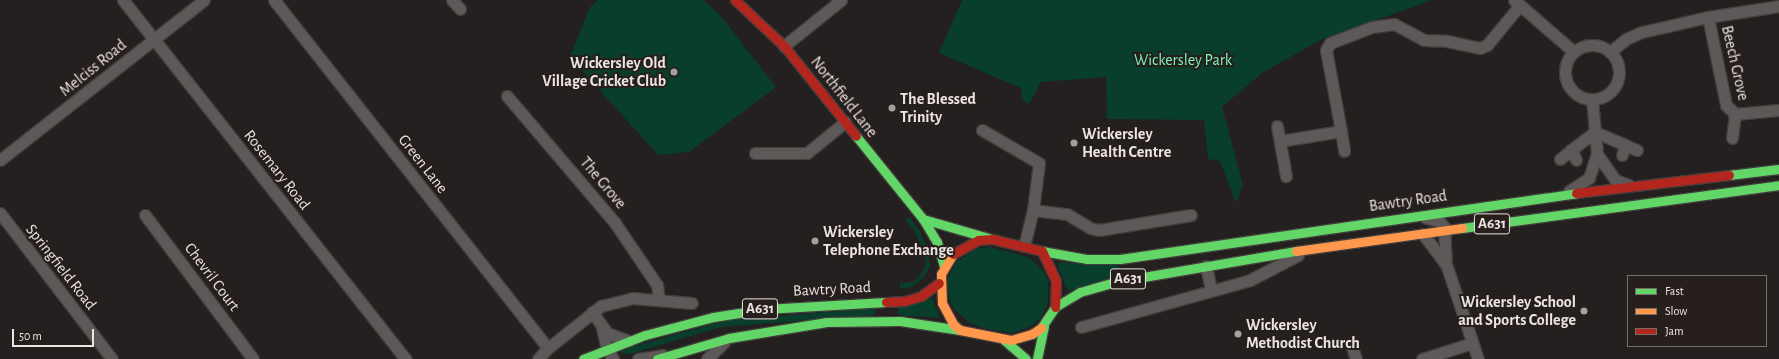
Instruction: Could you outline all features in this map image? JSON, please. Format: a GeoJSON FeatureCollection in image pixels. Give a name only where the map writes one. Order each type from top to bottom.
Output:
{"type":"FeatureCollection","features":[{"type":"Feature","properties":{"kind":"main road","name":"Northfield Lane"},"geometry":{"type":"LineString","coordinates":[[735,0],[784,46],[923,219],[937,242],[944,266]]}},
{"type":"Feature","properties":{"kind":"main road","name":"Bawtry Road"},"geometry":{"type":"LineString","coordinates":[[1042,250],[1087,259],[1115,259],[1562,195],[1779,168]]}},
{"type":"Feature","properties":{"kind":"main road","name":"A631"},"geometry":{"type":"LineString","coordinates":[[1055,307],[1095,286],[1206,266],[1309,249],[1721,191],[1779,185]]}},
{"type":"Feature","properties":{"kind":"main road"},"geometry":{"type":"LineString","coordinates":[[923,219],[992,239]]}},
{"type":"Feature","properties":{"kind":"main road","name":"A631"},"geometry":{"type":"LineString","coordinates":[[1042,250],[992,239],[978,240],[958,248],[944,266],[940,283],[943,308],[953,324],[960,330],[1003,339],[1022,338],[1044,326]]}},
{"type":"Feature","properties":{"kind":"main road"},"geometry":{"type":"LineString","coordinates":[[1037,359],[1044,326],[1055,307],[1056,281],[1042,250]]}},
{"type":"Feature","properties":{"kind":"main road","name":"Bawtry Road"},"geometry":{"type":"LineString","coordinates":[[583,359],[610,354],[629,341],[698,320],[743,312],[905,300],[921,296],[940,283]]}},
{"type":"Feature","properties":{"kind":"main road","name":"Bawtry Road"},"geometry":{"type":"LineString","coordinates":[[656,359],[673,352],[729,338],[839,321],[900,321],[960,330]]}},
{"type":"Feature","properties":{"kind":"main road"},"geometry":{"type":"LineString","coordinates":[[1003,339],[1026,359]]}},
{"type":"Feature","properties":{"kind":"street","name":"Rosemary Road"},"geometry":{"type":"LineString","coordinates":[[123,0],[406,359]]}},
{"type":"Feature","properties":{"kind":"street","name":"Melciss Road"},"geometry":{"type":"LineString","coordinates":[[0,160],[204,0]]}},
{"type":"Feature","properties":{"kind":"street","name":"Green Lane"},"geometry":{"type":"LineString","coordinates":[[274,0],[548,348]]}},
{"type":"Feature","properties":{"kind":"street"},"geometry":{"type":"LineString","coordinates":[[452,0],[460,9]]}},
{"type":"Feature","properties":{"kind":"street"},"geometry":{"type":"LineString","coordinates":[[784,46],[841,0]]}},
{"type":"Feature","properties":{"kind":"street"},"geometry":{"type":"LineString","coordinates":[[1344,151],[1326,50],[1330,43],[1383,24],[1403,28],[1424,40],[1447,41],[1480,48],[1488,45],[1517,3],[1574,52]]}},
{"type":"Feature","properties":{"kind":"street"},"geometry":{"type":"LineString","coordinates":[[1610,52],[1626,40],[1642,32],[1708,17],[1779,6]]}},
{"type":"Feature","properties":{"kind":"street","name":"Beech Grove"},"geometry":{"type":"LineString","coordinates":[[1708,17],[1726,105],[1735,114],[1732,138]]}},
{"type":"Feature","properties":{"kind":"street"},"geometry":{"type":"LineString","coordinates":[[1591,45],[1602,47],[1610,52],[1617,60],[1619,78],[1608,94],[1592,99],[1580,96],[1570,88],[1566,79],[1566,68],[1574,52],[1591,45]]}},
{"type":"Feature","properties":{"kind":"street","name":"The Grove"},"geometry":{"type":"LineString","coordinates":[[507,96],[615,223],[657,285],[659,299]]}},
{"type":"Feature","properties":{"kind":"street"},"geometry":{"type":"LineString","coordinates":[[1562,195],[1589,178],[1597,154],[1592,99]]}},
{"type":"Feature","properties":{"kind":"street"},"geometry":{"type":"LineString","coordinates":[[1735,114],[1779,110]]}},
{"type":"Feature","properties":{"kind":"street"},"geometry":{"type":"LineString","coordinates":[[755,153],[807,153],[846,122]]}},
{"type":"Feature","properties":{"kind":"street"},"geometry":{"type":"LineString","coordinates":[[1277,126],[1286,176]]}},
{"type":"Feature","properties":{"kind":"street"},"geometry":{"type":"LineString","coordinates":[[982,130],[1039,163],[1033,210],[1024,246]]}},
{"type":"Feature","properties":{"kind":"street"},"geometry":{"type":"LineString","coordinates":[[1280,141],[1340,131]]}},
{"type":"Feature","properties":{"kind":"street"},"geometry":{"type":"LineString","coordinates":[[1595,132],[1624,150],[1638,150]]}},
{"type":"Feature","properties":{"kind":"street"},"geometry":{"type":"LineString","coordinates":[[1560,159],[1573,155],[1595,132]]}},
{"type":"Feature","properties":{"kind":"street"},"geometry":{"type":"LineString","coordinates":[[1597,154],[1615,180],[1634,186]]}},
{"type":"Feature","properties":{"kind":"street"},"geometry":{"type":"LineString","coordinates":[[1033,210],[1067,214],[1099,230],[1192,215]]}},
{"type":"Feature","properties":{"kind":"street","name":"Springfield Road"},"geometry":{"type":"LineString","coordinates":[[0,214],[112,359]]}},
{"type":"Feature","properties":{"kind":"street","name":"Chevril Court"},"geometry":{"type":"LineString","coordinates":[[145,215],[254,359]]}},
{"type":"Feature","properties":{"kind":"street"},"geometry":{"type":"LineString","coordinates":[[1411,217],[1434,218],[1442,224],[1445,231],[1446,264],[1478,359]]}},
{"type":"Feature","properties":{"kind":"street"},"geometry":{"type":"LineString","coordinates":[[1423,234],[1446,264]]}},
{"type":"Feature","properties":{"kind":"street"},"geometry":{"type":"LineString","coordinates":[[1081,327],[1250,280],[1309,249]]}},
{"type":"Feature","properties":{"kind":"street"},"geometry":{"type":"LineString","coordinates":[[1206,266],[1210,290]]}},
{"type":"Feature","properties":{"kind":"street"},"geometry":{"type":"LineString","coordinates":[[538,359],[548,348],[592,312],[620,300],[659,299],[692,303]]}},
{"type":"Feature","properties":{"kind":"street"},"geometry":{"type":"LineString","coordinates":[[592,312],[607,333],[629,341]]}},
{"type":"Feature","properties":{"kind":"street"},"geometry":{"type":"LineString","coordinates":[[602,328],[610,354]]}},
{"type":"Feature","properties":{"kind":"street"},"geometry":{"type":"LineString","coordinates":[[707,359],[729,338]]}},
{"type":"Feature","properties":{"kind":"street"},"geometry":{"type":"LineString","coordinates":[[1422,359],[1472,343]]}},
{"type":"Feature","properties":{"kind":"street"},"geometry":{"type":"LineString","coordinates":[[1351,344],[1356,359]]}},
{"type":"Feature","properties":{"kind":"street"},"geometry":{"type":"LineString","coordinates":[[673,352],[695,359]]}},
{"type":"Feature","properties":{"kind":"street","name":"Bawtry Road"},"geometry":{"type":"LineString","coordinates":[[638,359],[673,352]]}},
{"type":"Feature","properties":{"kind":"green space","name":"Wickersley Old Village Cricket Club"},"geometry":{"type":"Polygon","coordinates":[[[598,0],[703,0],[720,15],[776,87],[689,152],[658,155],[570,57],[590,7],[598,0]]]}},
{"type":"Feature","properties":{"kind":"green space","name":"Wickersley Park"},"geometry":{"type":"Polygon","coordinates":[[[962,0],[1432,0],[1318,41],[1262,73],[1222,107],[1243,185],[1236,203],[1220,161],[1208,159],[1204,120],[1107,119],[1106,77],[1041,82],[1029,104],[1023,101],[1021,88],[939,53],[962,0]]]}},
{"type":"Feature","properties":{"kind":"green space"},"geometry":{"type":"Polygon","coordinates":[[[909,217],[920,231],[927,248],[923,249],[915,232],[905,220],[909,217]]]}},
{"type":"Feature","properties":{"kind":"green space"},"geometry":{"type":"Polygon","coordinates":[[[990,247],[1028,257],[1044,271],[1048,281],[1048,303],[1040,319],[1031,326],[1012,333],[983,328],[970,323],[955,310],[949,299],[948,279],[956,262],[976,249],[990,247]]]}},
{"type":"Feature","properties":{"kind":"green space"},"geometry":{"type":"Polygon","coordinates":[[[928,251],[930,266],[923,278],[912,287],[900,289],[900,283],[913,282],[921,274],[926,263],[924,253],[928,251]]]}},
{"type":"Feature","properties":{"kind":"green space"},"geometry":{"type":"Polygon","coordinates":[[[1059,262],[1118,265],[1120,275],[1068,291],[1058,267],[1059,262]]]}},
{"type":"Feature","properties":{"kind":"green space"},"geometry":{"type":"Polygon","coordinates":[[[932,298],[940,318],[898,315],[898,307],[932,298]]]}},
{"type":"Feature","properties":{"kind":"green space"},"geometry":{"type":"Polygon","coordinates":[[[875,308],[875,315],[721,327],[630,354],[621,353],[621,350],[727,320],[875,308]]]}},
{"type":"Feature","properties":{"kind":"traffic: fast"},"geometry":{"type":"LineString","coordinates":[[856,136],[923,219],[937,242],[944,266]]}},
{"type":"Feature","properties":{"kind":"traffic: fast"},"geometry":{"type":"LineString","coordinates":[[1729,175],[1779,169]]}},
{"type":"Feature","properties":{"kind":"traffic: fast"},"geometry":{"type":"LineString","coordinates":[[1462,228],[1779,185]]}},
{"type":"Feature","properties":{"kind":"traffic: fast"},"geometry":{"type":"LineString","coordinates":[[1042,251],[1087,259],[1120,259],[1576,193]]}},
{"type":"Feature","properties":{"kind":"traffic: fast"},"geometry":{"type":"LineString","coordinates":[[923,219],[992,239]]}},
{"type":"Feature","properties":{"kind":"traffic: fast"},"geometry":{"type":"LineString","coordinates":[[1041,328],[1055,307],[1080,292],[1114,282],[1296,251]]}},
{"type":"Feature","properties":{"kind":"traffic: fast"},"geometry":{"type":"LineString","coordinates":[[583,359],[645,335],[713,317],[765,309],[886,302]]}},
{"type":"Feature","properties":{"kind":"traffic: fast"},"geometry":{"type":"LineString","coordinates":[[657,359],[729,338],[827,322],[900,321],[960,330]]}},
{"type":"Feature","properties":{"kind":"traffic: fast"},"geometry":{"type":"LineString","coordinates":[[1037,359],[1044,326]]}},
{"type":"Feature","properties":{"kind":"traffic: fast"},"geometry":{"type":"LineString","coordinates":[[1003,339],[1026,359]]}},
{"type":"Feature","properties":{"kind":"traffic: slow"},"geometry":{"type":"LineString","coordinates":[[1296,251],[1462,228]]}},
{"type":"Feature","properties":{"kind":"traffic: slow"},"geometry":{"type":"LineString","coordinates":[[953,254],[941,274],[942,303],[953,324],[960,330],[1011,340],[1032,334],[1041,328]]}},
{"type":"Feature","properties":{"kind":"traffic: jam"},"geometry":{"type":"LineString","coordinates":[[735,0],[784,46],[856,136]]}},
{"type":"Feature","properties":{"kind":"traffic: jam"},"geometry":{"type":"LineString","coordinates":[[1576,193],[1729,175]]}},
{"type":"Feature","properties":{"kind":"traffic: jam"},"geometry":{"type":"LineString","coordinates":[[953,254],[978,240],[992,239],[1042,251],[1056,281],[1055,307]]}},
{"type":"Feature","properties":{"kind":"traffic: jam"},"geometry":{"type":"LineString","coordinates":[[886,302],[905,301],[921,296],[939,283]]}},
{"type":"Feature","properties":{"kind":"place","name":"Wickersley Old Village Cricket Club"},"geometry":{"type":"Point","coordinates":[674,72]}},
{"type":"Feature","properties":{"kind":"place","name":"The Blessed Trinity"},"geometry":{"type":"Point","coordinates":[892,108]}},
{"type":"Feature","properties":{"kind":"place","name":"Wickersley Health Centre"},"geometry":{"type":"Point","coordinates":[1074,143]}},
{"type":"Feature","properties":{"kind":"place","name":"Wickersley Telephone Exchange"},"geometry":{"type":"Point","coordinates":[815,241]}},
{"type":"Feature","properties":{"kind":"place","name":"Wickersley School and Sports College"},"geometry":{"type":"Point","coordinates":[1584,311]}},
{"type":"Feature","properties":{"kind":"place","name":"Wickersley Methodist Church"},"geometry":{"type":"Point","coordinates":[1238,334]}}]}
